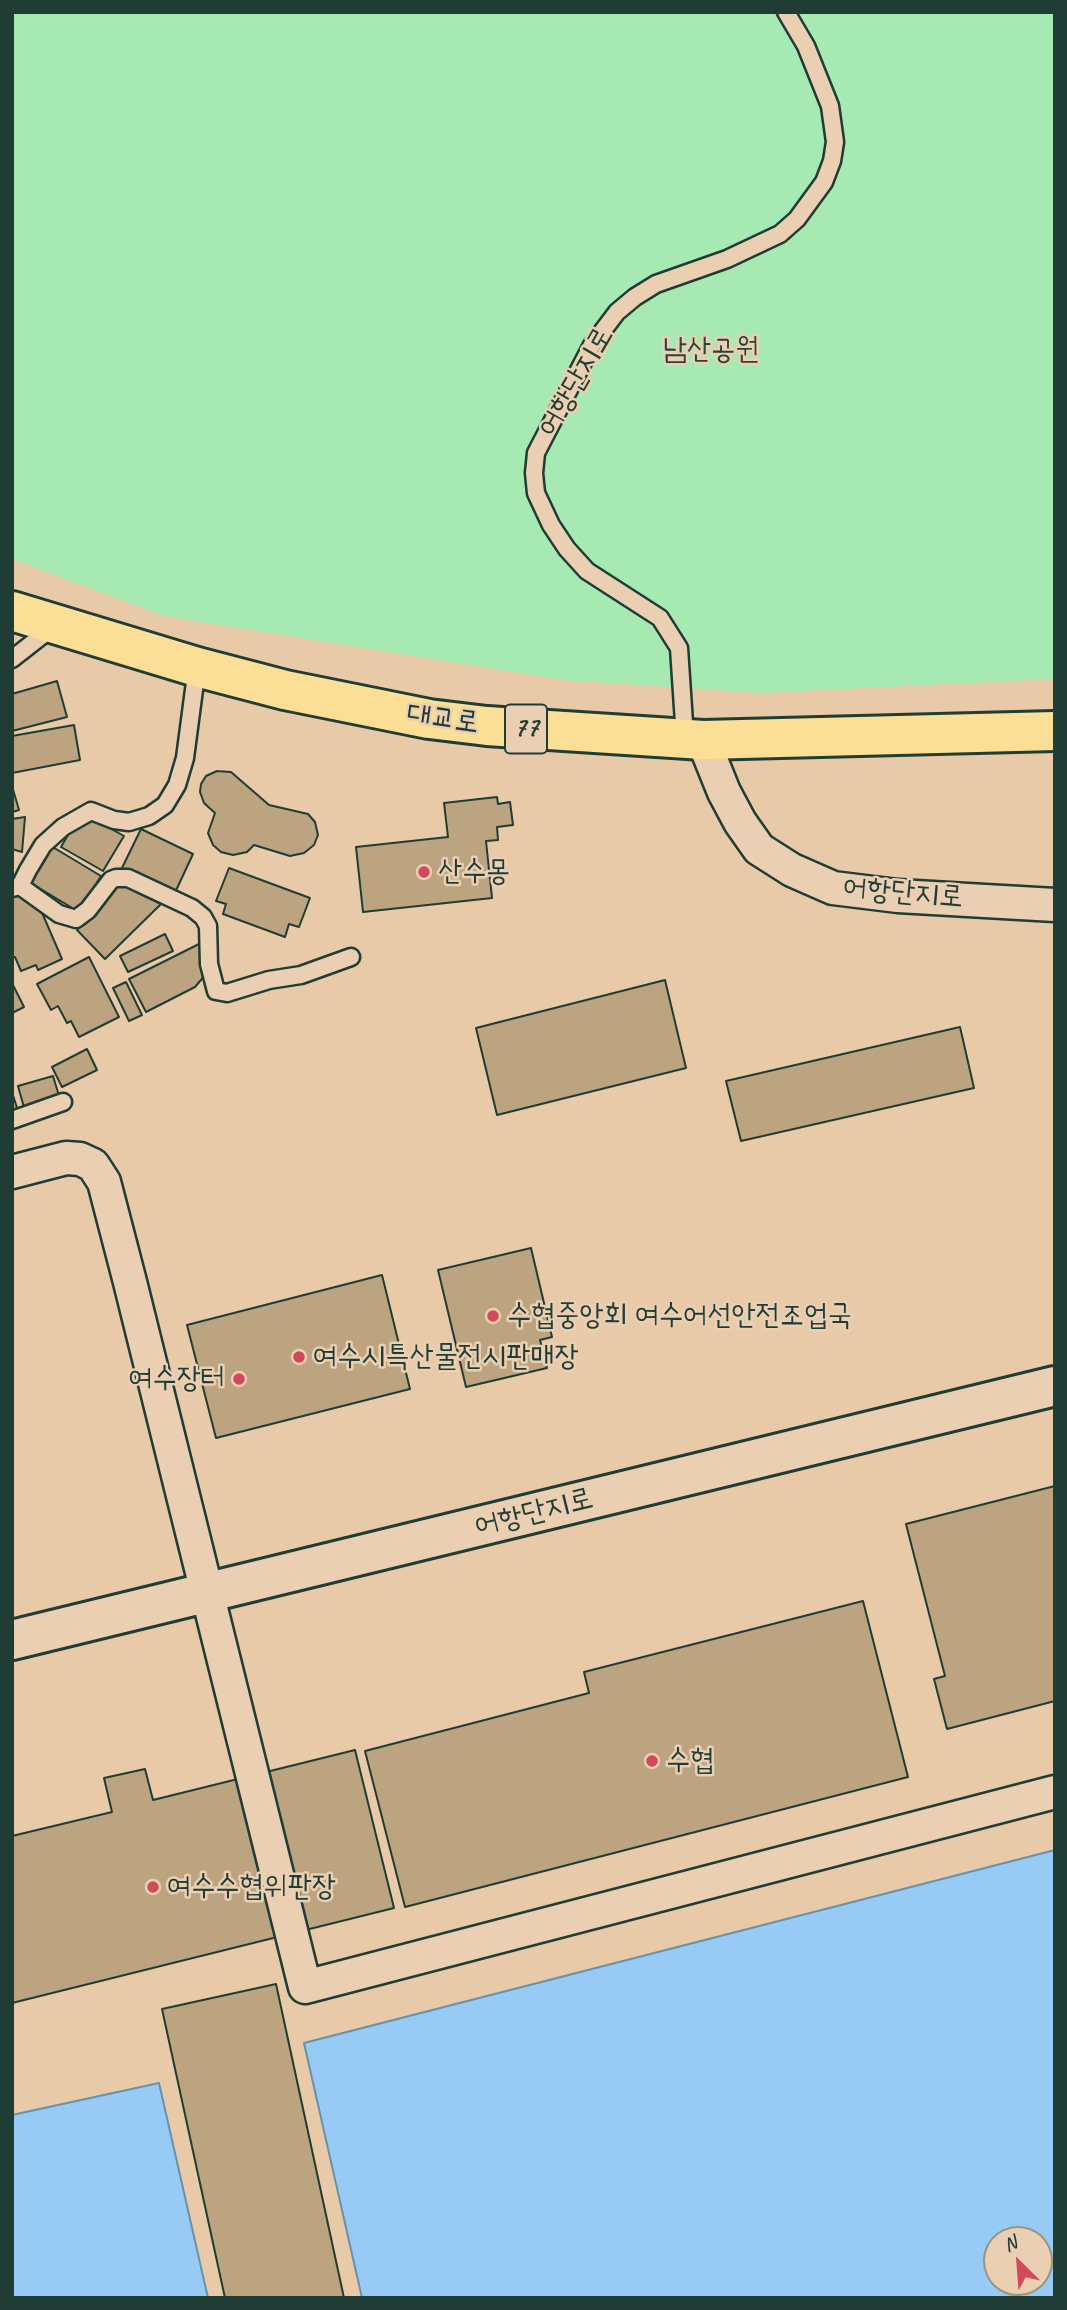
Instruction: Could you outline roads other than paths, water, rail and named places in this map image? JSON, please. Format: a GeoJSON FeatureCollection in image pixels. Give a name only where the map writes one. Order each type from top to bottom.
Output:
{"type":"FeatureCollection","features":[{"type":"Feature","properties":{"kind":"main road","name":"대교로"},"geometry":{"type":"LineString","coordinates":[[12,611],[197,667],[285,690],[429,719],[487,726],[694,739],[1055,731]]}},
{"type":"Feature","properties":{"kind":"street","name":"어항단지로"},"geometry":{"type":"LineString","coordinates":[[694,739],[740,822],[759,849],[792,870],[833,888],[898,896],[1055,905]]}},
{"type":"Feature","properties":{"kind":"street"},"geometry":{"type":"LineString","coordinates":[[12,1172],[66,1158],[80,1159],[93,1165],[104,1182],[305,1987],[1055,1792]]}},
{"type":"Feature","properties":{"kind":"street","name":"어항단지로"},"geometry":{"type":"LineString","coordinates":[[12,1640],[1055,1386]]}},
{"type":"Feature","properties":{"kind":"lane","name":"어항단지로"},"geometry":{"type":"LineString","coordinates":[[694,739],[679,648],[660,618],[587,570],[567,548],[551,525],[536,493],[536,453],[592,345],[617,313],[656,284],[736,256],[780,234],[797,219],[824,182],[832,161],[835,142],[830,106],[806,46],[786,12]]}},
{"type":"Feature","properties":{"kind":"lane"},"geometry":{"type":"LineString","coordinates":[[12,659],[55,625]]}},
{"type":"Feature","properties":{"kind":"lane"},"geometry":{"type":"LineString","coordinates":[[197,667],[185,758],[177,785],[165,805],[149,816],[129,822],[114,820],[91,811],[63,828],[43,845],[16,887],[60,914],[76,919],[88,910],[111,880],[116,878],[128,878],[192,908],[203,917],[208,926],[209,964],[216,991],[227,993],[269,980],[301,975],[351,957]]}},
{"type":"Feature","properties":{"kind":"lane"},"geometry":{"type":"LineString","coordinates":[[12,1119],[63,1102]]}},
{"type":"Feature","properties":{"kind":"water"},"geometry":{"type":"Polygon","coordinates":[[[1055,1850],[1055,2298],[362,2298],[304,2043],[1055,1850]]]}},
{"type":"Feature","properties":{"kind":"water"},"geometry":{"type":"Polygon","coordinates":[[[159,2083],[208,2298],[12,2298],[12,2115],[159,2083]]]}},
{"type":"Feature","properties":{"kind":"place","name":"산수몽"},"geometry":{"type":"Point","coordinates":[424,872]}},
{"type":"Feature","properties":{"kind":"place","name":"수협중앙회 여수어선안전조업국"},"geometry":{"type":"Point","coordinates":[493,1316]}},
{"type":"Feature","properties":{"kind":"place","name":"여수시특산물전시판매장"},"geometry":{"type":"Point","coordinates":[299,1357]}},
{"type":"Feature","properties":{"kind":"place","name":"여수장터"},"geometry":{"type":"Point","coordinates":[239,1379]}},
{"type":"Feature","properties":{"kind":"place","name":"수협"},"geometry":{"type":"Point","coordinates":[652,1761]}},
{"type":"Feature","properties":{"kind":"place","name":"여수수협위판장"},"geometry":{"type":"Point","coordinates":[153,1887]}},
{"type":"Feature","properties":{"kind":"park label","name":"남산공원"},"geometry":{"type":"Point","coordinates":[711,350]}}]}
